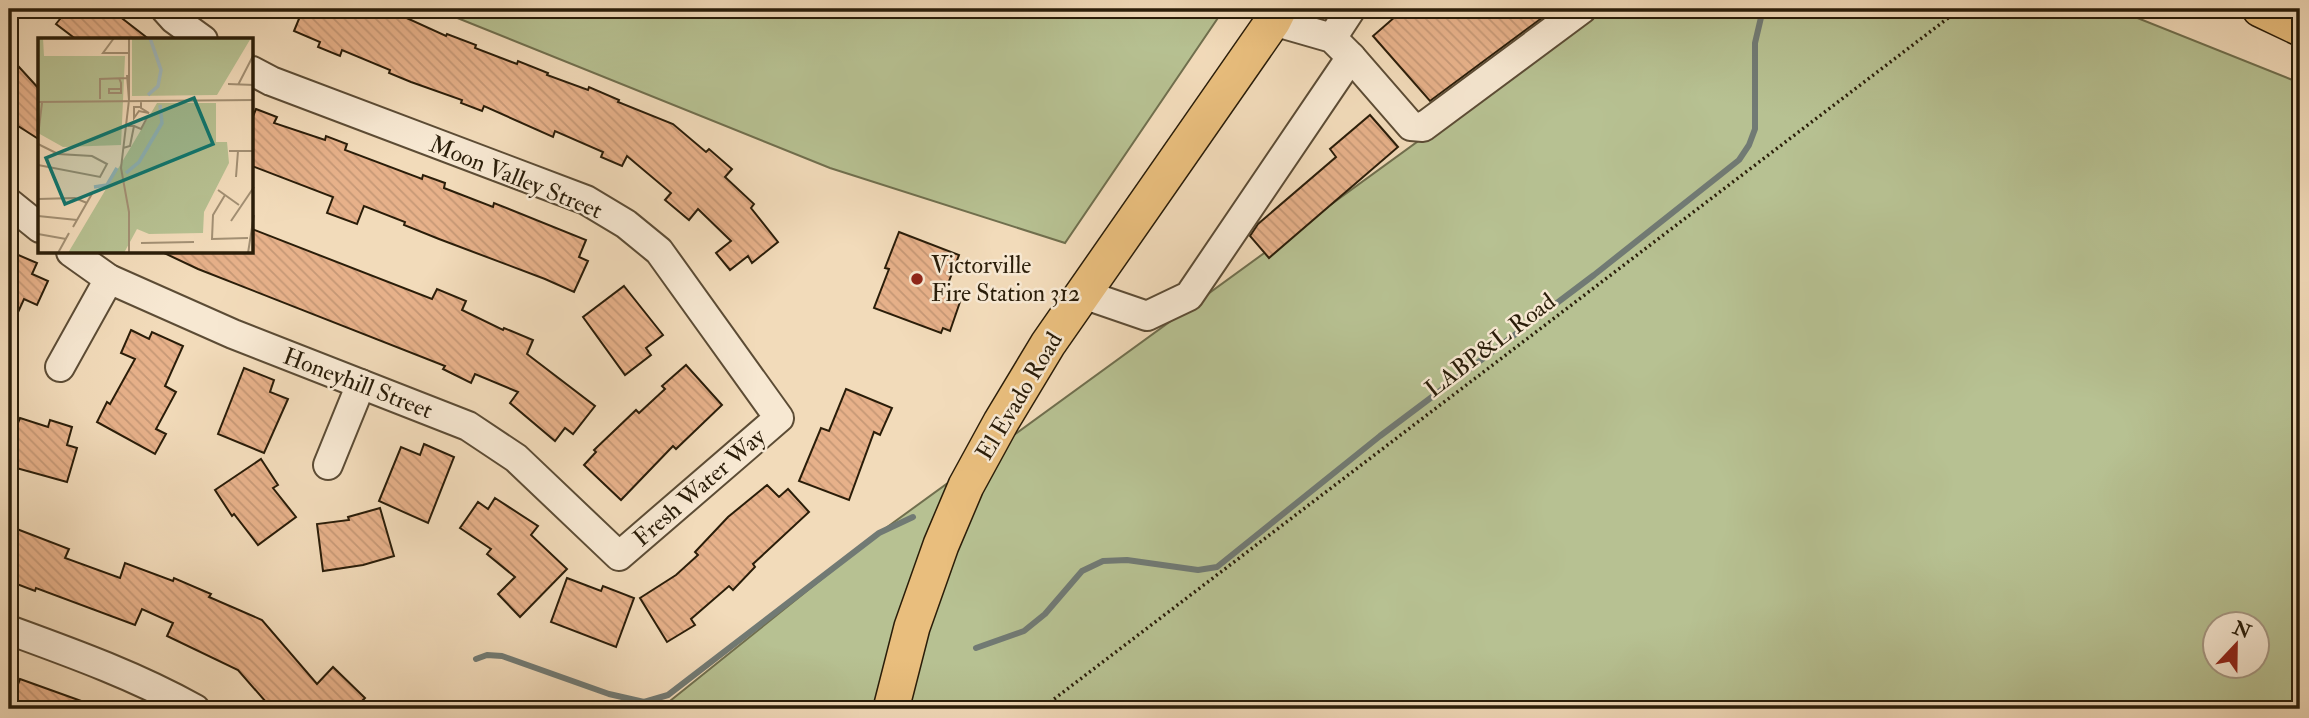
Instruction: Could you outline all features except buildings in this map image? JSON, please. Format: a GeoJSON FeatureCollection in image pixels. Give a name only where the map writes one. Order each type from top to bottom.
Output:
{"type":"FeatureCollection","features":[{"type":"Feature","properties":{"kind":"main road"},"geometry":{"type":"LineString","coordinates":[[2260,9],[2300,28]]}},
{"type":"Feature","properties":{"kind":"main road","name":"El Evado Road"},"geometry":{"type":"LineString","coordinates":[[891,709],[912,627],[941,545],[966,486],[1041,355],[1276,15]]}},
{"type":"Feature","properties":{"kind":"street"},"geometry":{"type":"LineString","coordinates":[[165,9],[200,38]]}},
{"type":"Feature","properties":{"kind":"street"},"geometry":{"type":"LineString","coordinates":[[1083,294],[1147,316],[1189,296],[1341,47],[1351,9]]}},
{"type":"Feature","properties":{"kind":"street"},"geometry":{"type":"LineString","coordinates":[[1276,15],[1341,47],[1411,126],[1423,127],[1582,9]]}},
{"type":"Feature","properties":{"kind":"street","name":"Moon Valley Street"},"geometry":{"type":"LineString","coordinates":[[254,72],[271,81],[586,200],[626,224],[659,251],[779,418]]}},
{"type":"Feature","properties":{"kind":"street"},"geometry":{"type":"LineString","coordinates":[[9,203],[38,226]]}},
{"type":"Feature","properties":{"kind":"street","name":"Honeyhill Street"},"geometry":{"type":"LineString","coordinates":[[74,254],[109,279],[233,334],[468,426],[516,458],[619,556]]}},
{"type":"Feature","properties":{"kind":"street"},"geometry":{"type":"LineString","coordinates":[[60,367],[109,279]]}},
{"type":"Feature","properties":{"kind":"street"},"geometry":{"type":"LineString","coordinates":[[328,465],[361,384]]}},
{"type":"Feature","properties":{"kind":"street","name":"Fresh Water Way"},"geometry":{"type":"LineString","coordinates":[[619,556],[779,418]]}},
{"type":"Feature","properties":{"kind":"street"},"geometry":{"type":"LineString","coordinates":[[9,630],[164,692],[195,709]]}},
{"type":"Feature","properties":{"kind":"path","name":"LABP&L Road"},"geometry":{"type":"LineString","coordinates":[[1041,709],[1960,9]]}},
{"type":"Feature","properties":{"kind":"green space"},"geometry":{"type":"Polygon","coordinates":[[[435,9],[1224,9],[1065,243],[830,168],[435,9]]]}},
{"type":"Feature","properties":{"kind":"green space"},"geometry":{"type":"Polygon","coordinates":[[[1600,9],[2115,9],[2300,83],[2300,709],[660,709],[879,533],[1600,9]]]}},
{"type":"Feature","properties":{"kind":"waterway"},"geometry":{"type":"LineString","coordinates":[[976,648],[1024,631],[1045,614],[1082,571],[1103,561],[1127,560],[1198,570],[1217,567],[1380,436],[1594,275],[1739,160],[1755,129],[1755,43],[1763,9]]}},
{"type":"Feature","properties":{"kind":"waterway"},"geometry":{"type":"LineString","coordinates":[[476,659],[487,655],[502,656],[609,694],[644,702],[668,695],[879,533],[913,517]]}},
{"type":"Feature","properties":{"kind":"place","name":"Victorville Fire Station 312"},"geometry":{"type":"Point","coordinates":[917,279]}}]}
